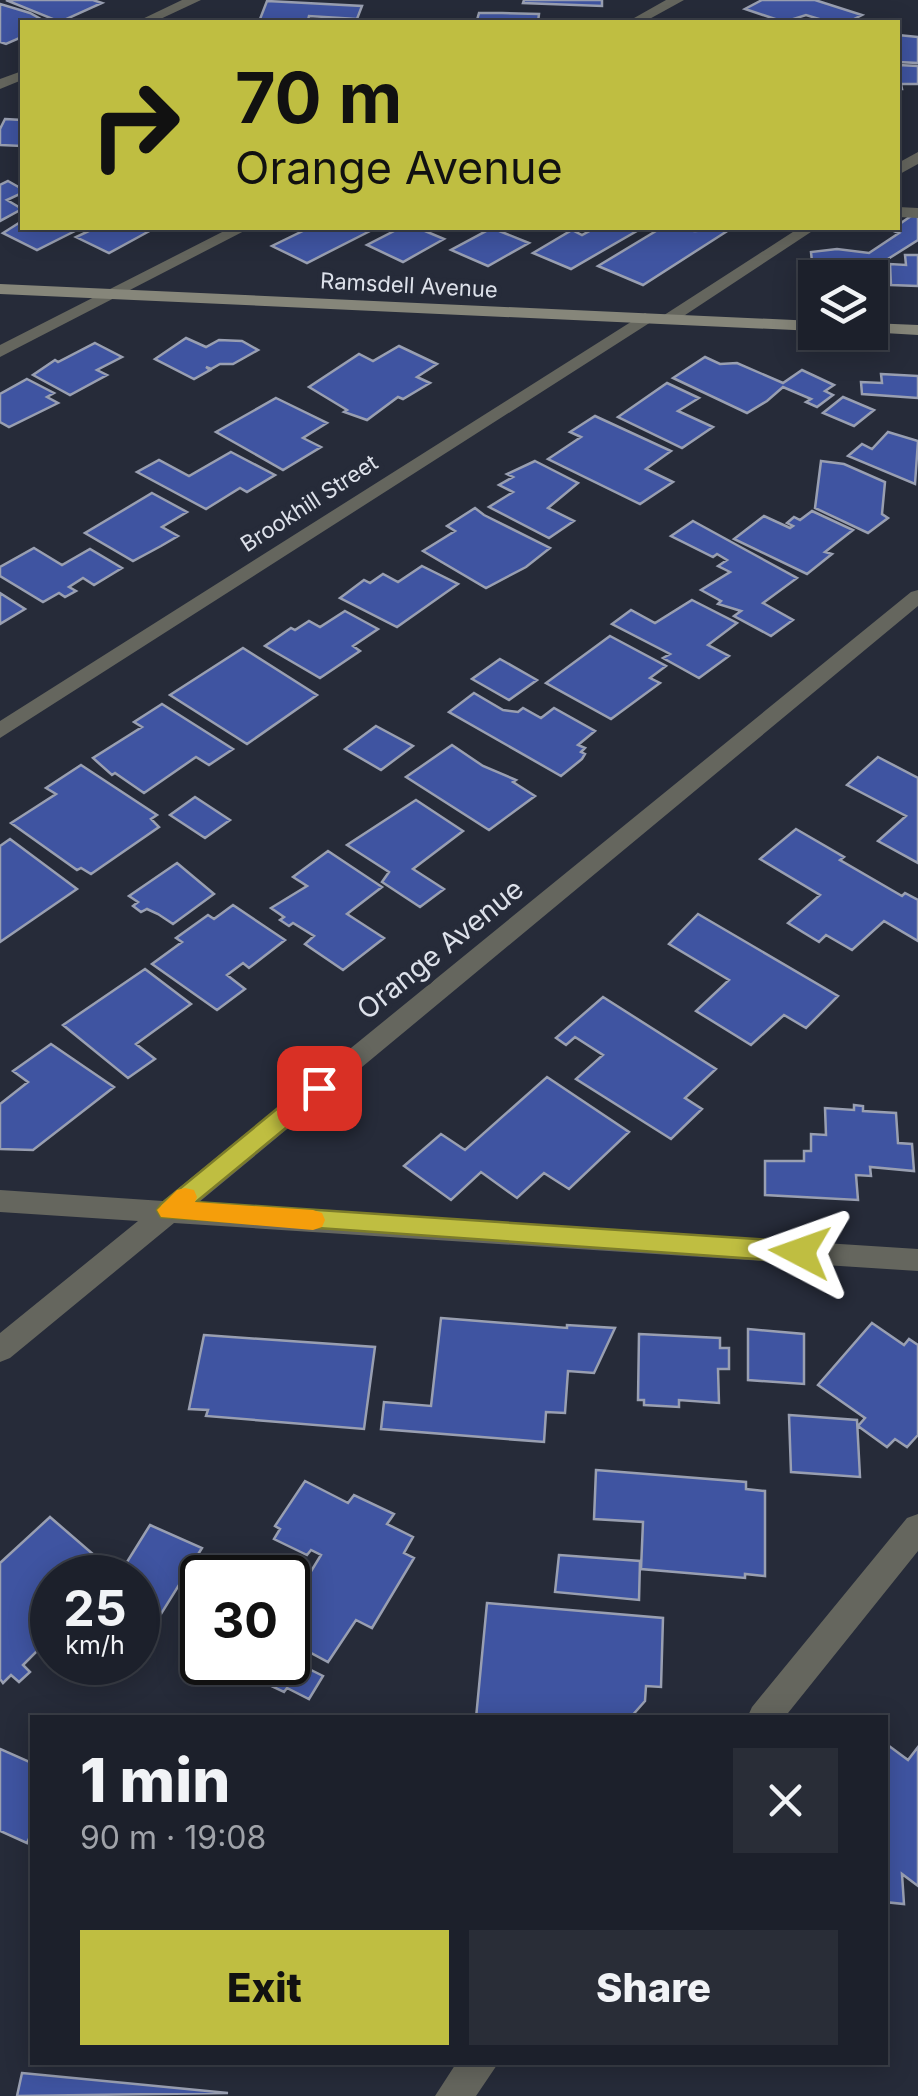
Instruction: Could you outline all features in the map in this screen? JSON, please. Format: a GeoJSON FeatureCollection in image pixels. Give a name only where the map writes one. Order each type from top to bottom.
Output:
{"type":"FeatureCollection","features":[{"type":"Feature","properties":{"kind":"street"},"geometry":{"type":"LineString","coordinates":[[148,20],[194,0]]}},
{"type":"Feature","properties":{"kind":"street"},"geometry":{"type":"LineString","coordinates":[[638,20],[677,0]]}},
{"type":"Feature","properties":{"kind":"street"},"geometry":{"type":"LineString","coordinates":[[0,352],[238,230]]}},
{"type":"Feature","properties":{"kind":"street"},"geometry":{"type":"LineString","coordinates":[[668,319],[806,230]]}},
{"type":"Feature","properties":{"kind":"street","name":"Ramsdell Avenue"},"geometry":{"type":"LineString","coordinates":[[0,289],[798,325]]}},
{"type":"Feature","properties":{"kind":"street","name":"Brookhill Street"},"geometry":{"type":"LineString","coordinates":[[0,730],[646,318]]}},
{"type":"Feature","properties":{"kind":"street"},"geometry":{"type":"LineString","coordinates":[[888,329],[918,330]]}},
{"type":"Feature","properties":{"kind":"street","name":"Orange Avenue"},"geometry":{"type":"LineString","coordinates":[[0,1350],[918,596]]}},
{"type":"Feature","properties":{"kind":"street"},"geometry":{"type":"LineString","coordinates":[[0,1201],[918,1260]]}},
{"type":"Feature","properties":{"kind":"street"},"geometry":{"type":"LineString","coordinates":[[765,1715],[918,1528]]}},
{"type":"Feature","properties":{"kind":"street"},"geometry":{"type":"LineString","coordinates":[[453,2096],[478,2065]]}},
{"type":"Feature","properties":{"kind":"building"},"geometry":{"type":"Polygon","coordinates":[[[6,0],[102,3],[64,20],[55,20],[6,0]]]}},
{"type":"Feature","properties":{"kind":"building"},"geometry":{"type":"Polygon","coordinates":[[[602,0],[602,6],[523,3],[602,0]]]}},
{"type":"Feature","properties":{"kind":"building"},"geometry":{"type":"Polygon","coordinates":[[[762,0],[815,0],[862,15],[852,20],[822,20],[806,15],[778,20],[745,9],[762,0]]]}},
{"type":"Feature","properties":{"kind":"building"},"geometry":{"type":"Polygon","coordinates":[[[267,1],[362,6],[357,19],[260,19],[267,1]]]}},
{"type":"Feature","properties":{"kind":"building"},"geometry":{"type":"Polygon","coordinates":[[[0,4],[42,20],[20,20],[20,38],[6,44],[0,42],[0,4]]]}},
{"type":"Feature","properties":{"kind":"building"},"geometry":{"type":"Polygon","coordinates":[[[479,13],[539,14],[538,20],[477,20],[479,13]]]}},
{"type":"Feature","properties":{"kind":"building"},"geometry":{"type":"Polygon","coordinates":[[[900,35],[918,37],[918,63],[900,62],[900,35]]]}},
{"type":"Feature","properties":{"kind":"building"},"geometry":{"type":"Polygon","coordinates":[[[900,65],[918,66],[918,84],[901,84],[900,89],[900,65]]]}},
{"type":"Feature","properties":{"kind":"building"},"geometry":{"type":"Polygon","coordinates":[[[5,119],[20,120],[20,146],[0,145],[0,129],[5,119]]]}},
{"type":"Feature","properties":{"kind":"building"},"geometry":{"type":"Polygon","coordinates":[[[8,181],[20,188],[20,194],[7,200],[20,210],[0,221],[0,185],[8,181]]]}},
{"type":"Feature","properties":{"kind":"building"},"geometry":{"type":"Polygon","coordinates":[[[914,214],[918,216],[918,240],[886,260],[812,260],[811,252],[837,249],[869,253],[899,233],[891,230],[900,230],[900,224],[914,214]]]}},
{"type":"Feature","properties":{"kind":"building"},"geometry":{"type":"Polygon","coordinates":[[[20,222],[20,230],[77,230],[37,250],[3,233],[20,222]]]}},
{"type":"Feature","properties":{"kind":"building"},"geometry":{"type":"Polygon","coordinates":[[[91,230],[151,230],[109,253],[76,237],[91,230]]]}},
{"type":"Feature","properties":{"kind":"building"},"geometry":{"type":"Polygon","coordinates":[[[305,230],[372,230],[307,263],[272,246],[305,230]]]}},
{"type":"Feature","properties":{"kind":"building"},"geometry":{"type":"Polygon","coordinates":[[[396,230],[423,230],[444,239],[403,262],[367,245],[396,230]]]}},
{"type":"Feature","properties":{"kind":"building"},"geometry":{"type":"Polygon","coordinates":[[[488,230],[529,243],[488,266],[451,250],[488,230]]]}},
{"type":"Feature","properties":{"kind":"building"},"geometry":{"type":"Polygon","coordinates":[[[572,230],[582,235],[591,230],[639,230],[571,269],[533,253],[572,230]]]}},
{"type":"Feature","properties":{"kind":"building"},"geometry":{"type":"Polygon","coordinates":[[[658,230],[729,230],[643,285],[598,266],[658,230]]]}},
{"type":"Feature","properties":{"kind":"building"},"geometry":{"type":"Polygon","coordinates":[[[905,255],[918,255],[918,286],[891,285],[890,264],[906,265],[905,255]]]}},
{"type":"Feature","properties":{"kind":"building"},"geometry":{"type":"Polygon","coordinates":[[[186,338],[206,347],[219,340],[242,341],[258,350],[233,364],[206,367],[210,370],[194,379],[155,359],[186,338]]]}},
{"type":"Feature","properties":{"kind":"building"},"geometry":{"type":"Polygon","coordinates":[[[95,343],[122,357],[97,370],[107,375],[70,395],[33,375],[55,360],[58,362],[95,343]]]}},
{"type":"Feature","properties":{"kind":"building"},"geometry":{"type":"Polygon","coordinates":[[[399,346],[437,364],[417,377],[430,383],[403,399],[398,397],[367,420],[344,412],[347,410],[309,387],[359,354],[373,361],[399,346]]]}},
{"type":"Feature","properties":{"kind":"building"},"geometry":{"type":"Polygon","coordinates":[[[705,357],[720,364],[737,363],[783,383],[802,370],[834,385],[825,391],[833,395],[817,407],[806,402],[811,399],[783,387],[747,413],[673,378],[705,357]]]}},
{"type":"Feature","properties":{"kind":"building"},"geometry":{"type":"Polygon","coordinates":[[[881,374],[918,376],[918,398],[862,394],[861,382],[882,383],[881,374]]]}},
{"type":"Feature","properties":{"kind":"building"},"geometry":{"type":"Polygon","coordinates":[[[27,379],[54,393],[47,397],[58,403],[9,427],[0,422],[0,394],[27,379]]]}},
{"type":"Feature","properties":{"kind":"building"},"geometry":{"type":"Polygon","coordinates":[[[667,383],[699,398],[678,411],[713,427],[682,448],[618,417],[667,383]]]}},
{"type":"Feature","properties":{"kind":"building"},"geometry":{"type":"Polygon","coordinates":[[[843,397],[874,410],[854,426],[823,413],[843,397]]]}},
{"type":"Feature","properties":{"kind":"building"},"geometry":{"type":"Polygon","coordinates":[[[276,398],[327,423],[303,438],[321,447],[283,470],[216,432],[276,398]]]}},
{"type":"Feature","properties":{"kind":"building"},"geometry":{"type":"Polygon","coordinates":[[[595,416],[671,451],[646,469],[673,482],[640,504],[548,459],[581,437],[570,432],[595,416]]]}},
{"type":"Feature","properties":{"kind":"building"},"geometry":{"type":"Polygon","coordinates":[[[888,432],[918,441],[915,484],[848,456],[862,444],[872,449],[888,432]]]}},
{"type":"Feature","properties":{"kind":"building"},"geometry":{"type":"Polygon","coordinates":[[[231,452],[275,475],[247,492],[240,488],[206,509],[137,472],[159,460],[189,476],[231,452]]]}},
{"type":"Feature","properties":{"kind":"building"},"geometry":{"type":"Polygon","coordinates":[[[535,461],[578,483],[548,508],[574,521],[549,538],[489,507],[513,492],[499,485],[513,477],[507,474],[535,461]]]}},
{"type":"Feature","properties":{"kind":"building"},"geometry":{"type":"Polygon","coordinates":[[[821,461],[844,464],[885,482],[882,514],[888,518],[868,533],[815,508],[821,461]]]}},
{"type":"Feature","properties":{"kind":"building"},"geometry":{"type":"Polygon","coordinates":[[[152,493],[187,512],[162,527],[178,536],[133,561],[85,533],[152,493]]]}},
{"type":"Feature","properties":{"kind":"building"},"geometry":{"type":"Polygon","coordinates":[[[475,508],[550,548],[526,567],[486,588],[423,551],[455,531],[447,526],[475,508]]]}},
{"type":"Feature","properties":{"kind":"building"},"geometry":{"type":"Polygon","coordinates":[[[812,511],[853,530],[825,552],[832,554],[807,574],[734,539],[764,516],[790,528],[793,526],[787,523],[794,517],[800,520],[812,511]]]}},
{"type":"Feature","properties":{"kind":"building"},"geometry":{"type":"Polygon","coordinates":[[[693,521],[797,578],[763,603],[793,620],[771,636],[734,616],[741,611],[718,604],[721,601],[701,590],[730,572],[718,566],[727,560],[671,536],[693,521]]]}},
{"type":"Feature","properties":{"kind":"building"},"geometry":{"type":"Polygon","coordinates":[[[34,548],[62,565],[90,549],[122,568],[94,585],[83,578],[69,587],[76,591],[65,597],[59,593],[43,602],[0,576],[0,567],[34,548]]]}},
{"type":"Feature","properties":{"kind":"building"},"geometry":{"type":"Polygon","coordinates":[[[422,566],[458,584],[397,627],[340,598],[364,580],[370,583],[383,574],[398,582],[422,566]]]}},
{"type":"Feature","properties":{"kind":"building"},"geometry":{"type":"Polygon","coordinates":[[[0,593],[25,609],[0,624],[0,593]]]}},
{"type":"Feature","properties":{"kind":"building"},"geometry":{"type":"Polygon","coordinates":[[[692,600],[737,623],[708,645],[729,656],[699,678],[663,658],[670,654],[612,624],[631,610],[655,623],[692,600]]]}},
{"type":"Feature","properties":{"kind":"building"},"geometry":{"type":"Polygon","coordinates":[[[345,611],[378,629],[353,646],[360,651],[320,678],[265,646],[291,628],[295,630],[309,621],[320,627],[345,611]]]}},
{"type":"Feature","properties":{"kind":"building"},"geometry":{"type":"Polygon","coordinates":[[[610,636],[666,666],[650,678],[660,683],[611,719],[546,683],[610,636]]]}},
{"type":"Feature","properties":{"kind":"building"},"geometry":{"type":"Polygon","coordinates":[[[243,648],[317,695],[247,744],[170,695],[243,648]]]}},
{"type":"Feature","properties":{"kind":"building"},"geometry":{"type":"Polygon","coordinates":[[[500,659],[537,680],[509,700],[472,679],[500,659]]]}},
{"type":"Feature","properties":{"kind":"building"},"geometry":{"type":"Polygon","coordinates":[[[474,693],[503,710],[518,712],[523,708],[541,718],[554,708],[595,731],[578,745],[585,748],[582,759],[561,776],[449,712],[474,693]]]}},
{"type":"Feature","properties":{"kind":"building"},"geometry":{"type":"Polygon","coordinates":[[[162,704],[233,749],[209,765],[196,757],[144,793],[115,773],[112,775],[93,758],[142,727],[134,722],[162,704]]]}},
{"type":"Feature","properties":{"kind":"building"},"geometry":{"type":"Polygon","coordinates":[[[376,726],[413,746],[381,770],[345,749],[376,726]]]}},
{"type":"Feature","properties":{"kind":"building"},"geometry":{"type":"Polygon","coordinates":[[[452,745],[483,766],[516,780],[513,782],[535,796],[489,830],[406,777],[452,745]]]}},
{"type":"Feature","properties":{"kind":"building"},"geometry":{"type":"Polygon","coordinates":[[[878,757],[918,778],[918,863],[878,841],[906,816],[847,785],[878,757]]]}},
{"type":"Feature","properties":{"kind":"building"},"geometry":{"type":"Polygon","coordinates":[[[81,765],[157,815],[151,819],[159,827],[91,874],[81,868],[77,870],[11,823],[56,794],[46,788],[81,765]]]}},
{"type":"Feature","properties":{"kind":"building"},"geometry":{"type":"Polygon","coordinates":[[[195,797],[230,820],[205,838],[170,815],[195,797]]]}},
{"type":"Feature","properties":{"kind":"building"},"geometry":{"type":"Polygon","coordinates":[[[416,800],[463,831],[413,869],[444,889],[420,907],[382,882],[389,872],[347,845],[416,800]]]}},
{"type":"Feature","properties":{"kind":"building"},"geometry":{"type":"Polygon","coordinates":[[[796,829],[844,857],[840,860],[902,896],[905,893],[918,900],[918,941],[884,921],[852,950],[826,935],[819,942],[788,923],[820,895],[760,859],[796,829]]]}},
{"type":"Feature","properties":{"kind":"building"},"geometry":{"type":"Polygon","coordinates":[[[10,839],[77,889],[0,942],[0,846],[10,839]]]}},
{"type":"Feature","properties":{"kind":"building"},"geometry":{"type":"Polygon","coordinates":[[[328,851],[382,887],[347,914],[384,938],[343,970],[305,944],[314,936],[293,923],[289,926],[271,908],[307,886],[293,877],[328,851]]]}},
{"type":"Feature","properties":{"kind":"building"},"geometry":{"type":"Polygon","coordinates":[[[177,863],[214,894],[173,924],[147,909],[141,912],[133,906],[138,902],[129,896],[177,863]]]}},
{"type":"Feature","properties":{"kind":"building"},"geometry":{"type":"Polygon","coordinates":[[[233,905],[285,940],[249,968],[243,963],[227,975],[245,989],[217,1010],[152,964],[182,942],[176,938],[208,915],[214,919],[233,905]]]}},
{"type":"Feature","properties":{"kind":"building"},"geometry":{"type":"Polygon","coordinates":[[[698,914],[838,996],[806,1028],[784,1015],[751,1045],[696,1011],[729,980],[669,944],[698,914]]]}},
{"type":"Feature","properties":{"kind":"building"},"geometry":{"type":"Polygon","coordinates":[[[145,969],[191,1004],[136,1044],[155,1059],[128,1078],[63,1025],[145,969]]]}},
{"type":"Feature","properties":{"kind":"building"},"geometry":{"type":"Polygon","coordinates":[[[603,997],[716,1069],[685,1098],[702,1109],[671,1139],[576,1079],[603,1055],[575,1037],[566,1045],[556,1038],[603,997]]]}},
{"type":"Feature","properties":{"kind":"building"},"geometry":{"type":"Polygon","coordinates":[[[51,1044],[114,1087],[33,1150],[0,1149],[0,1104],[28,1082],[13,1071],[51,1044]]]}},
{"type":"Feature","properties":{"kind":"building"},"geometry":{"type":"Polygon","coordinates":[[[547,1077],[629,1132],[569,1189],[544,1173],[517,1198],[481,1172],[451,1200],[404,1166],[441,1134],[465,1150],[547,1077]]]}},
{"type":"Feature","properties":{"kind":"building"},"geometry":{"type":"Polygon","coordinates":[[[854,1105],[863,1106],[863,1111],[896,1113],[898,1143],[912,1144],[914,1171],[870,1167],[871,1176],[856,1175],[858,1200],[765,1195],[765,1161],[804,1161],[804,1151],[811,1151],[811,1134],[826,1135],[825,1108],[854,1110],[854,1105]]]}},
{"type":"Feature","properties":{"kind":"building"},"geometry":{"type":"Polygon","coordinates":[[[441,1318],[615,1328],[594,1373],[568,1371],[565,1413],[546,1412],[544,1442],[381,1429],[384,1402],[431,1406],[441,1318]]]}},
{"type":"Feature","properties":{"kind":"building"},"geometry":{"type":"Polygon","coordinates":[[[872,1323],[904,1345],[909,1339],[918,1345],[918,1435],[907,1447],[895,1439],[887,1447],[858,1426],[865,1418],[818,1385],[872,1323]]]}},
{"type":"Feature","properties":{"kind":"building"},"geometry":{"type":"Polygon","coordinates":[[[748,1329],[804,1334],[804,1384],[748,1380],[748,1329]]]}},
{"type":"Feature","properties":{"kind":"building"},"geometry":{"type":"Polygon","coordinates":[[[639,1334],[720,1338],[720,1348],[729,1348],[729,1369],[718,1369],[719,1403],[679,1400],[679,1407],[644,1405],[644,1400],[638,1400],[639,1334]]]}},
{"type":"Feature","properties":{"kind":"building"},"geometry":{"type":"Polygon","coordinates":[[[204,1335],[375,1347],[364,1429],[206,1416],[208,1410],[189,1409],[204,1335]]]}},
{"type":"Feature","properties":{"kind":"building"},"geometry":{"type":"Polygon","coordinates":[[[789,1415],[857,1420],[860,1477],[791,1472],[789,1415]]]}},
{"type":"Feature","properties":{"kind":"building"},"geometry":{"type":"Polygon","coordinates":[[[596,1470],[746,1482],[746,1489],[765,1491],[765,1576],[745,1574],[745,1578],[641,1569],[643,1522],[594,1519],[596,1470]]]}},
{"type":"Feature","properties":{"kind":"building"},"geometry":{"type":"Polygon","coordinates":[[[305,1481],[348,1503],[354,1495],[394,1514],[387,1524],[413,1537],[404,1553],[414,1558],[372,1628],[356,1620],[328,1662],[310,1653],[310,1573],[321,1555],[311,1550],[307,1555],[274,1539],[280,1529],[275,1526],[305,1481]]]}},
{"type":"Feature","properties":{"kind":"building"},"geometry":{"type":"Polygon","coordinates":[[[50,1517],[94,1555],[30,1555],[30,1658],[23,1665],[30,1672],[19,1682],[11,1675],[3,1683],[0,1679],[0,1563],[50,1517]]]}},
{"type":"Feature","properties":{"kind":"building"},"geometry":{"type":"Polygon","coordinates":[[[150,1525],[202,1548],[198,1555],[180,1555],[180,1583],[161,1614],[160,1555],[131,1555],[150,1525]]]}},
{"type":"Feature","properties":{"kind":"building"},"geometry":{"type":"Polygon","coordinates":[[[559,1555],[640,1561],[639,1600],[555,1592],[559,1555]]]}},
{"type":"Feature","properties":{"kind":"building"},"geometry":{"type":"Polygon","coordinates":[[[487,1603],[663,1618],[661,1687],[646,1686],[645,1701],[633,1715],[476,1715],[487,1603]]]}},
{"type":"Feature","properties":{"kind":"building"},"geometry":{"type":"Polygon","coordinates":[[[310,1670],[323,1676],[309,1699],[287,1688],[284,1692],[269,1685],[310,1685],[310,1670]]]}},
{"type":"Feature","properties":{"kind":"building"},"geometry":{"type":"Polygon","coordinates":[[[888,1745],[908,1760],[918,1747],[918,1886],[902,1874],[904,1904],[888,1902],[888,1745]]]}},
{"type":"Feature","properties":{"kind":"building"},"geometry":{"type":"Polygon","coordinates":[[[0,1749],[30,1762],[30,1836],[27,1843],[0,1831],[0,1749]]]}},
{"type":"Feature","properties":{"kind":"building"},"geometry":{"type":"Polygon","coordinates":[[[22,2073],[228,2093],[17,2096],[22,2073]]]}},
{"type":"Feature","properties":{"kind":"slow traffic"},"geometry":{"type":"LineString","coordinates":[[185,1197],[169,1210],[313,1220]]}},
{"type":"Feature","properties":{"kind":"route"},"geometry":{"type":"LineString","coordinates":[[319,1088],[169,1210],[800,1252]]}}]}
